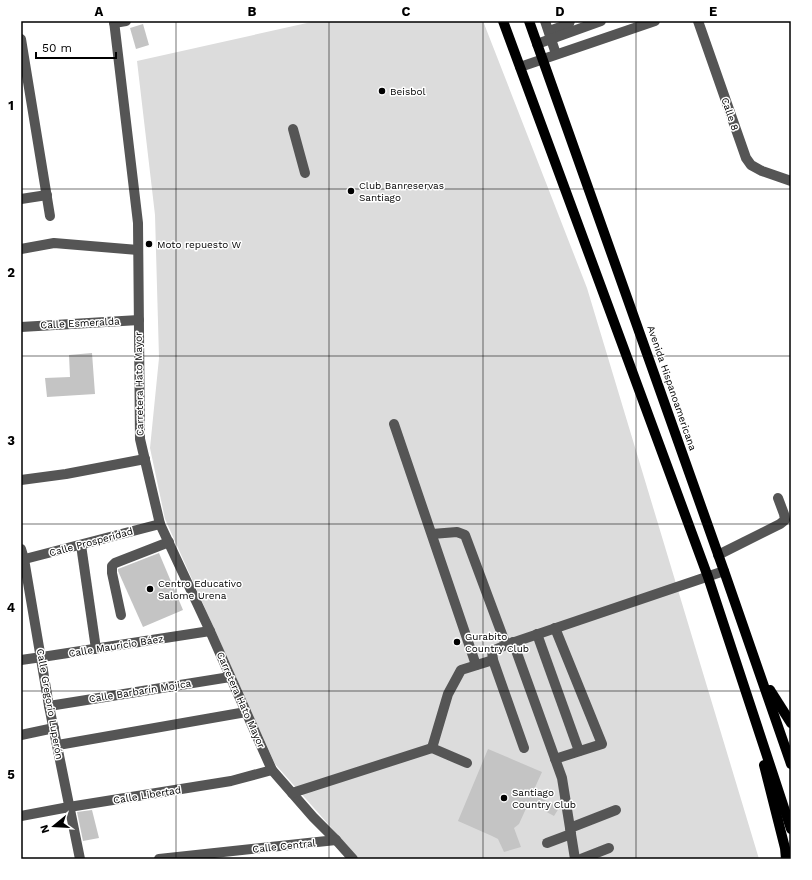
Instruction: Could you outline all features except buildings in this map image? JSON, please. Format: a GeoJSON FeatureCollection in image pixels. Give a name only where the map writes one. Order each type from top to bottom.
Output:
{"type":"FeatureCollection","features":[{"type":"Feature","properties":{"kind":"main road"},"geometry":{"type":"LineString","coordinates":[[503,21],[708,577],[791,829]]}},
{"type":"Feature","properties":{"kind":"main road","name":"Avenida Hispanoamericana"},"geometry":{"type":"LineString","coordinates":[[529,21],[791,764]]}},
{"type":"Feature","properties":{"kind":"main road"},"geometry":{"type":"LineString","coordinates":[[760,674],[791,724]]}},
{"type":"Feature","properties":{"kind":"main road"},"geometry":{"type":"LineString","coordinates":[[745,688],[785,848],[786,859]]}},
{"type":"Feature","properties":{"kind":"street"},"geometry":{"type":"LineString","coordinates":[[114,22],[126,21]]}},
{"type":"Feature","properties":{"kind":"street"},"geometry":{"type":"LineString","coordinates":[[537,44],[548,30],[569,24],[570,21]]}},
{"type":"Feature","properties":{"kind":"street"},"geometry":{"type":"LineString","coordinates":[[548,30],[601,21]]}},
{"type":"Feature","properties":{"kind":"street"},"geometry":{"type":"LineString","coordinates":[[520,67],[542,58],[655,21]]}},
{"type":"Feature","properties":{"kind":"street","name":"Calle 8"},"geometry":{"type":"LineString","coordinates":[[698,21],[746,158],[751,165],[762,171],[791,182]]}},
{"type":"Feature","properties":{"kind":"street","name":"Carretera Hato Mayor"},"geometry":{"type":"LineString","coordinates":[[114,22],[138,223],[140,439],[160,524],[210,630],[272,770],[292,794],[353,859]]}},
{"type":"Feature","properties":{"kind":"street"},"geometry":{"type":"LineString","coordinates":[[548,30],[556,54]]}},
{"type":"Feature","properties":{"kind":"street"},"geometry":{"type":"LineString","coordinates":[[21,39],[50,216]]}},
{"type":"Feature","properties":{"kind":"street"},"geometry":{"type":"LineString","coordinates":[[293,129],[305,174]]}},
{"type":"Feature","properties":{"kind":"street"},"geometry":{"type":"LineString","coordinates":[[21,199],[46,195]]}},
{"type":"Feature","properties":{"kind":"street"},"geometry":{"type":"LineString","coordinates":[[21,249],[54,243],[138,250]]}},
{"type":"Feature","properties":{"kind":"street","name":"Calle Esmeralda"},"geometry":{"type":"LineString","coordinates":[[21,327],[139,320]]}},
{"type":"Feature","properties":{"kind":"street"},"geometry":{"type":"LineString","coordinates":[[394,424],[476,665]]}},
{"type":"Feature","properties":{"kind":"street"},"geometry":{"type":"LineString","coordinates":[[21,480],[66,474],[145,459]]}},
{"type":"Feature","properties":{"kind":"street"},"geometry":{"type":"LineString","coordinates":[[718,554],[780,524],[784,520],[784,514],[778,498]]}},
{"type":"Feature","properties":{"kind":"street","name":"Calle Prosperidad"},"geometry":{"type":"LineString","coordinates":[[23,559],[160,524]]}},
{"type":"Feature","properties":{"kind":"street"},"geometry":{"type":"LineString","coordinates":[[432,534],[456,532],[465,535],[562,778],[574,858],[609,848]]}},
{"type":"Feature","properties":{"kind":"street"},"geometry":{"type":"LineString","coordinates":[[121,615],[112,573],[112,566],[115,563],[168,542]]}},
{"type":"Feature","properties":{"kind":"street"},"geometry":{"type":"LineString","coordinates":[[81,544],[96,649]]}},
{"type":"Feature","properties":{"kind":"street","name":"Calle Gregorio Luperón"},"geometry":{"type":"LineString","coordinates":[[21,549],[42,658],[49,706],[80,859]]}},
{"type":"Feature","properties":{"kind":"street"},"geometry":{"type":"LineString","coordinates":[[524,748],[493,660],[492,651],[509,643],[724,571]]}},
{"type":"Feature","properties":{"kind":"street"},"geometry":{"type":"LineString","coordinates":[[555,628],[602,744],[555,759]]}},
{"type":"Feature","properties":{"kind":"street","name":"Calle Mauricio Báez"},"geometry":{"type":"LineString","coordinates":[[21,660],[42,658],[210,630]]}},
{"type":"Feature","properties":{"kind":"street"},"geometry":{"type":"LineString","coordinates":[[537,634],[578,751]]}},
{"type":"Feature","properties":{"kind":"street"},"geometry":{"type":"LineString","coordinates":[[432,748],[448,694],[462,670],[493,660]]}},
{"type":"Feature","properties":{"kind":"street","name":"Calle Barbarín Mojica"},"geometry":{"type":"LineString","coordinates":[[49,706],[230,677]]}},
{"type":"Feature","properties":{"kind":"street"},"geometry":{"type":"LineString","coordinates":[[58,745],[246,712]]}},
{"type":"Feature","properties":{"kind":"street"},"geometry":{"type":"LineString","coordinates":[[21,735],[54,728]]}},
{"type":"Feature","properties":{"kind":"street"},"geometry":{"type":"LineString","coordinates":[[292,794],[432,748],[467,763]]}},
{"type":"Feature","properties":{"kind":"street","name":"Calle Libertad"},"geometry":{"type":"LineString","coordinates":[[21,816],[231,781],[272,770]]}},
{"type":"Feature","properties":{"kind":"street"},"geometry":{"type":"LineString","coordinates":[[547,843],[616,810]]}},
{"type":"Feature","properties":{"kind":"street","name":"Calle Central"},"geometry":{"type":"LineString","coordinates":[[159,859],[336,840]]}},
{"type":"Feature","properties":{"kind":"shaded area","name":"Gurabito Country Club"},"geometry":{"type":"Polygon","coordinates":[[[316,21],[483,21],[587,288],[759,859],[359,859],[275,764],[165,519],[150,448],[159,358],[155,215],[137,61],[316,21]]]}},
{"type":"Feature","properties":{"kind":"place","name":"Beisbol"},"geometry":{"type":"Point","coordinates":[382,91]}},
{"type":"Feature","properties":{"kind":"place","name":"Club Banreservas Santiago"},"geometry":{"type":"Point","coordinates":[351,191]}},
{"type":"Feature","properties":{"kind":"place","name":"Moto repuesto W"},"geometry":{"type":"Point","coordinates":[149,244]}},
{"type":"Feature","properties":{"kind":"place","name":"Centro Educativo Salome Urena"},"geometry":{"type":"Point","coordinates":[150,589]}},
{"type":"Feature","properties":{"kind":"place","name":"Gurabito Country Club"},"geometry":{"type":"Point","coordinates":[457,642]}},
{"type":"Feature","properties":{"kind":"place","name":"Santiago Country Club"},"geometry":{"type":"Point","coordinates":[504,798]}}]}
